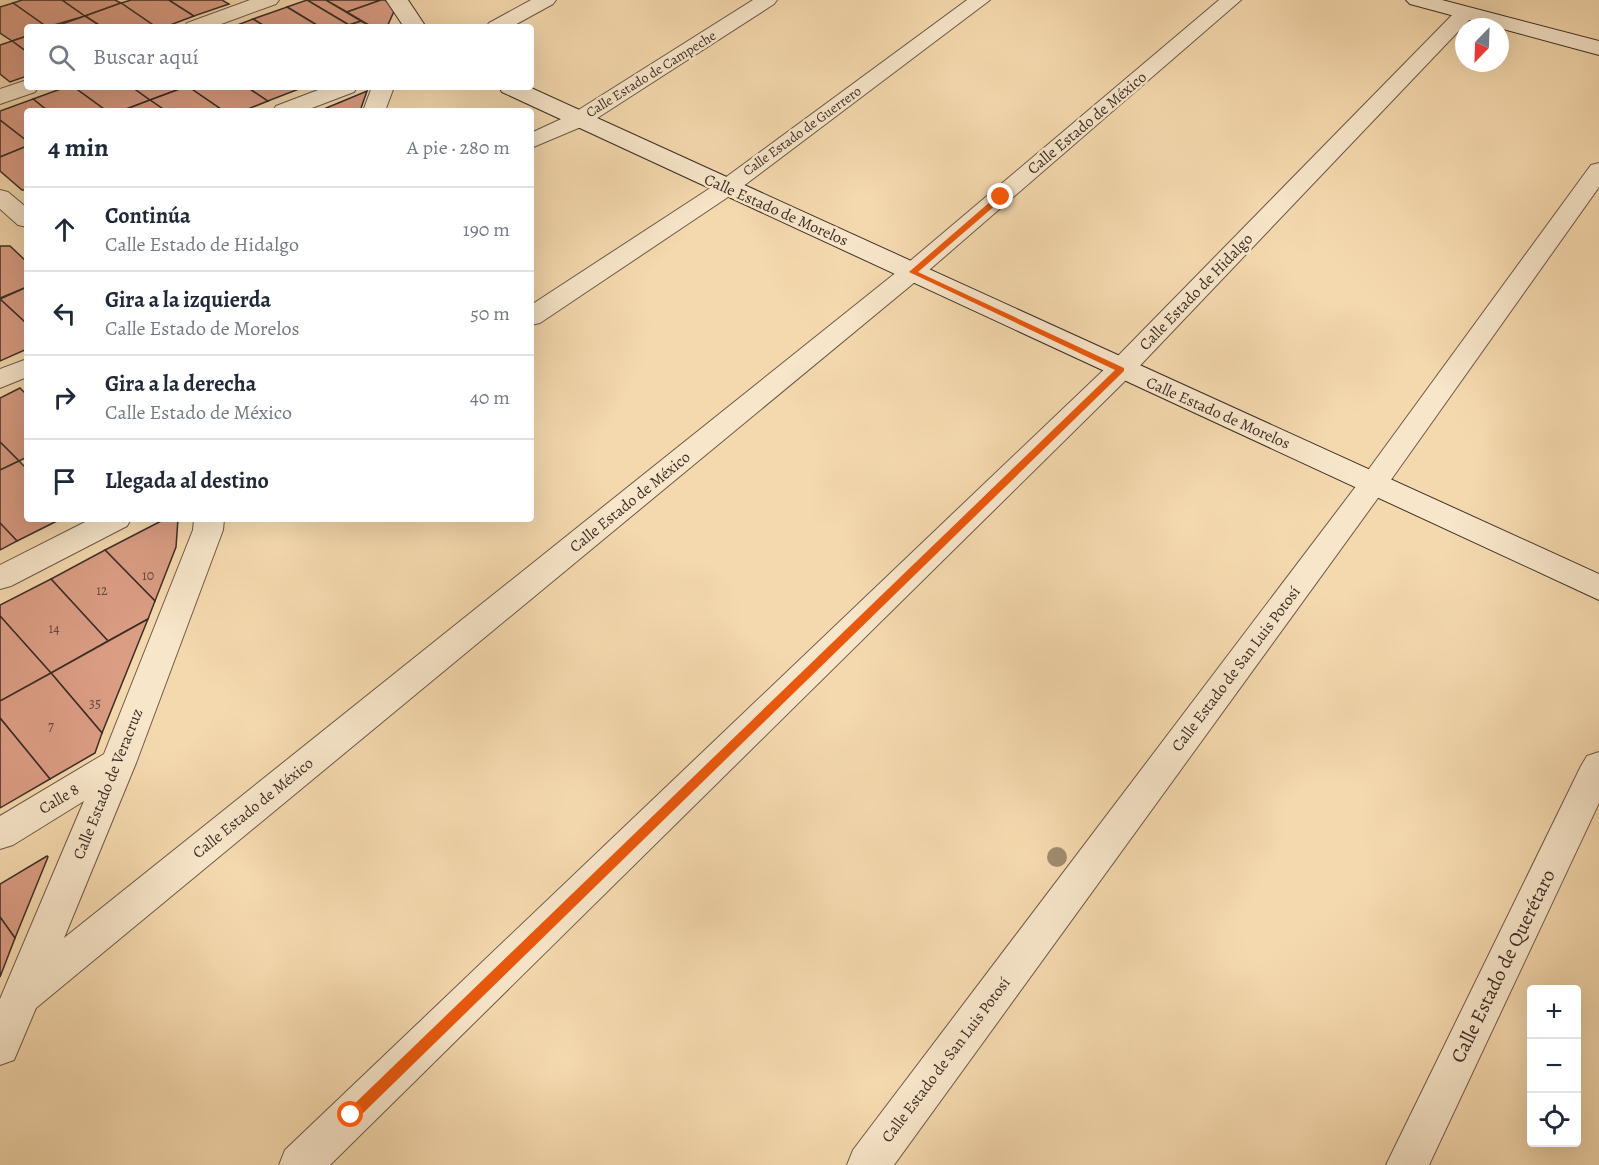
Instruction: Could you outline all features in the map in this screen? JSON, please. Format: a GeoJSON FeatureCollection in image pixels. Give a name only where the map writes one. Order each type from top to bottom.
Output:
{"type":"FeatureCollection","features":[{"type":"Feature","properties":{"kind":"street"},"geometry":{"type":"LineString","coordinates":[[202,24],[268,0]]}},
{"type":"Feature","properties":{"kind":"street"},"geometry":{"type":"LineString","coordinates":[[398,0],[413,24]]}},
{"type":"Feature","properties":{"kind":"street"},"geometry":{"type":"LineString","coordinates":[[502,24],[546,0]]}},
{"type":"Feature","properties":{"kind":"street","name":"Calle Estado de Campeche"},"geometry":{"type":"LineString","coordinates":[[534,140],[580,119],[767,0]]}},
{"type":"Feature","properties":{"kind":"street","name":"Calle Estado de Guerrero"},"geometry":{"type":"LineString","coordinates":[[534,315],[726,188],[980,0]]}},
{"type":"Feature","properties":{"kind":"street","name":"Calle Estado de México"},"geometry":{"type":"LineString","coordinates":[[22,996],[912,272],[1231,0]]}},
{"type":"Feature","properties":{"kind":"street"},"geometry":{"type":"LineString","coordinates":[[1417,0],[1470,7],[1599,32]]}},
{"type":"Feature","properties":{"kind":"street"},"geometry":{"type":"LineString","coordinates":[[1470,7],[1599,48]]}},
{"type":"Feature","properties":{"kind":"street","name":"Calle Estado de Hidalgo"},"geometry":{"type":"LineString","coordinates":[[300,1165],[1121,369],[1470,7]]}},
{"type":"Feature","properties":{"kind":"street"},"geometry":{"type":"LineString","coordinates":[[0,97],[24,88]]}},
{"type":"Feature","properties":{"kind":"street"},"geometry":{"type":"LineString","coordinates":[[292,108],[338,90]]}},
{"type":"Feature","properties":{"kind":"street"},"geometry":{"type":"LineString","coordinates":[[375,108],[382,90]]}},
{"type":"Feature","properties":{"kind":"street","name":"Calle Estado de Morelos"},"geometry":{"type":"LineString","coordinates":[[517,90],[1599,588]]}},
{"type":"Feature","properties":{"kind":"street","name":"Calle Estado de San Luis Potosí"},"geometry":{"type":"LineString","coordinates":[[868,1165],[1373,484],[1599,170]]}},
{"type":"Feature","properties":{"kind":"street"},"geometry":{"type":"LineString","coordinates":[[0,197],[18,217]]}},
{"type":"Feature","properties":{"kind":"street"},"geometry":{"type":"LineString","coordinates":[[0,379],[24,368]]}},
{"type":"Feature","properties":{"kind":"street"},"geometry":{"type":"LineString","coordinates":[[0,578],[110,522]]}},
{"type":"Feature","properties":{"kind":"street","name":"Calle Estado de Veracruz"},"geometry":{"type":"LineString","coordinates":[[0,1047],[118,763],[214,523]]}},
{"type":"Feature","properties":{"kind":"street","name":"Calle 8"},"geometry":{"type":"LineString","coordinates":[[0,834],[118,763]]}},
{"type":"Feature","properties":{"kind":"street","name":"Calle Estado de Querétaro"},"geometry":{"type":"LineString","coordinates":[[1407,1165],[1599,766]]}},
{"type":"Feature","properties":{"kind":"building"},"geometry":{"type":"Polygon","coordinates":[[[22,0],[62,0],[85,16],[57,24],[43,24],[13,3],[22,0]]]}},
{"type":"Feature","properties":{"kind":"building"},"geometry":{"type":"Polygon","coordinates":[[[62,0],[115,0],[121,3],[85,16],[62,0]]]}},
{"type":"Feature","properties":{"kind":"building"},"geometry":{"type":"Polygon","coordinates":[[[131,0],[169,0],[194,16],[173,24],[152,24],[121,3],[131,0]]]}},
{"type":"Feature","properties":{"kind":"building"},"geometry":{"type":"Polygon","coordinates":[[[169,0],[222,0],[229,4],[194,16],[169,0]]]}},
{"type":"Feature","properties":{"kind":"building"},"geometry":{"type":"Polygon","coordinates":[[[307,0],[326,0],[361,21],[347,24],[307,0]]]}},
{"type":"Feature","properties":{"kind":"building"},"geometry":{"type":"Polygon","coordinates":[[[307,0],[347,24],[315,24],[287,7],[307,0]]]}},
{"type":"Feature","properties":{"kind":"building"},"geometry":{"type":"Polygon","coordinates":[[[326,0],[381,0],[347,12],[326,0]]]}},
{"type":"Feature","properties":{"kind":"building"},"geometry":{"type":"Polygon","coordinates":[[[381,0],[385,0],[395,9],[388,24],[367,24],[347,12],[381,0]]]}},
{"type":"Feature","properties":{"kind":"building"},"geometry":{"type":"Polygon","coordinates":[[[13,3],[43,24],[24,24],[24,37],[12,41],[0,33],[0,7],[13,3]]]}},
{"type":"Feature","properties":{"kind":"building"},"geometry":{"type":"Polygon","coordinates":[[[121,3],[152,24],[97,24],[85,16],[121,3]]]}},
{"type":"Feature","properties":{"kind":"building"},"geometry":{"type":"Polygon","coordinates":[[[287,7],[315,24],[261,24],[253,19],[287,7]]]}},
{"type":"Feature","properties":{"kind":"building"},"geometry":{"type":"Polygon","coordinates":[[[85,16],[97,24],[62,24],[85,16]]]}},
{"type":"Feature","properties":{"kind":"building"},"geometry":{"type":"Polygon","coordinates":[[[253,19],[261,24],[240,24],[253,19]]]}},
{"type":"Feature","properties":{"kind":"building"},"geometry":{"type":"Polygon","coordinates":[[[24,37],[24,50],[12,41],[24,37]]]}},
{"type":"Feature","properties":{"kind":"building"},"geometry":{"type":"Polygon","coordinates":[[[12,41],[24,50],[24,77],[10,82],[0,74],[0,45],[12,41]]]}},
{"type":"Feature","properties":{"kind":"building"},"geometry":{"type":"Polygon","coordinates":[[[58,90],[78,90],[103,108],[44,108],[33,99],[58,90]]]}},
{"type":"Feature","properties":{"kind":"building"},"geometry":{"type":"Polygon","coordinates":[[[78,90],[136,90],[150,100],[129,108],[103,108],[78,90]]]}},
{"type":"Feature","properties":{"kind":"building"},"geometry":{"type":"Polygon","coordinates":[[[136,90],[177,90],[150,100],[136,90]]]}},
{"type":"Feature","properties":{"kind":"building"},"geometry":{"type":"Polygon","coordinates":[[[177,90],[193,90],[220,108],[162,108],[150,100],[177,90]]]}},
{"type":"Feature","properties":{"kind":"building"},"geometry":{"type":"Polygon","coordinates":[[[193,90],[252,90],[268,101],[250,108],[220,108],[193,90]]]}},
{"type":"Feature","properties":{"kind":"building"},"geometry":{"type":"Polygon","coordinates":[[[252,90],[296,90],[268,101],[252,90]]]}},
{"type":"Feature","properties":{"kind":"building"},"geometry":{"type":"Polygon","coordinates":[[[367,91],[361,108],[326,108],[367,91]]]}},
{"type":"Feature","properties":{"kind":"building"},"geometry":{"type":"Polygon","coordinates":[[[33,99],[44,108],[24,108],[24,139],[0,120],[0,111],[33,99]]]}},
{"type":"Feature","properties":{"kind":"building"},"geometry":{"type":"Polygon","coordinates":[[[150,100],[162,108],[129,108],[150,100]]]}},
{"type":"Feature","properties":{"kind":"building"},"geometry":{"type":"Polygon","coordinates":[[[0,120],[24,139],[24,147],[0,157],[0,120]]]}},
{"type":"Feature","properties":{"kind":"building"},"geometry":{"type":"Polygon","coordinates":[[[24,147],[24,190],[0,171],[0,157],[24,147]]]}},
{"type":"Feature","properties":{"kind":"building"},"geometry":{"type":"Polygon","coordinates":[[[0,246],[10,246],[24,259],[24,288],[0,298],[0,246]]]}},
{"type":"Feature","properties":{"kind":"building"},"geometry":{"type":"Polygon","coordinates":[[[24,288],[24,321],[0,299],[24,288]]]}},
{"type":"Feature","properties":{"kind":"building"},"geometry":{"type":"Polygon","coordinates":[[[0,299],[24,321],[24,350],[0,361],[0,299]]]}},
{"type":"Feature","properties":{"kind":"building"},"geometry":{"type":"Polygon","coordinates":[[[20,388],[24,392],[24,458],[19,461],[0,442],[0,398],[20,388]]]}},
{"type":"Feature","properties":{"kind":"building"},"geometry":{"type":"Polygon","coordinates":[[[0,442],[19,461],[0,470],[0,442]]]}},
{"type":"Feature","properties":{"kind":"building"},"geometry":{"type":"Polygon","coordinates":[[[19,461],[24,466],[24,522],[55,522],[17,541],[0,523],[0,470],[19,461]]]}},
{"type":"Feature","properties":{"kind":"building"},"geometry":{"type":"Polygon","coordinates":[[[159,522],[178,522],[176,547],[155,601],[105,550],[159,522]]]}},
{"type":"Feature","properties":{"kind":"building"},"geometry":{"type":"Polygon","coordinates":[[[0,523],[17,541],[0,550],[0,523]]]}},
{"type":"Feature","properties":{"kind":"building"},"geometry":{"type":"Polygon","coordinates":[[[105,550],[155,601],[148,619],[108,641],[51,579],[105,550]]]}},
{"type":"Feature","properties":{"kind":"building"},"geometry":{"type":"Polygon","coordinates":[[[51,579],[108,641],[51,673],[0,616],[0,605],[51,579]]]}},
{"type":"Feature","properties":{"kind":"building"},"geometry":{"type":"Polygon","coordinates":[[[0,616],[51,673],[0,701],[0,616]]]}},
{"type":"Feature","properties":{"kind":"building"},"geometry":{"type":"Polygon","coordinates":[[[148,619],[102,733],[51,673],[148,619]]]}},
{"type":"Feature","properties":{"kind":"building"},"geometry":{"type":"Polygon","coordinates":[[[51,673],[102,733],[95,753],[50,779],[0,718],[0,701],[51,673]]]}},
{"type":"Feature","properties":{"kind":"building"},"geometry":{"type":"Polygon","coordinates":[[[0,718],[50,779],[0,808],[0,718]]]}},
{"type":"Feature","properties":{"kind":"building"},"geometry":{"type":"Polygon","coordinates":[[[47,856],[15,938],[0,917],[0,884],[47,856]]]}},
{"type":"Feature","properties":{"kind":"building"},"geometry":{"type":"Polygon","coordinates":[[[0,917],[15,938],[0,977],[0,917]]]}},
{"type":"Feature","properties":{"kind":"route"},"geometry":{"type":"LineString","coordinates":[[351,1115],[1121,369],[912,272],[1001,197]]}}]}
